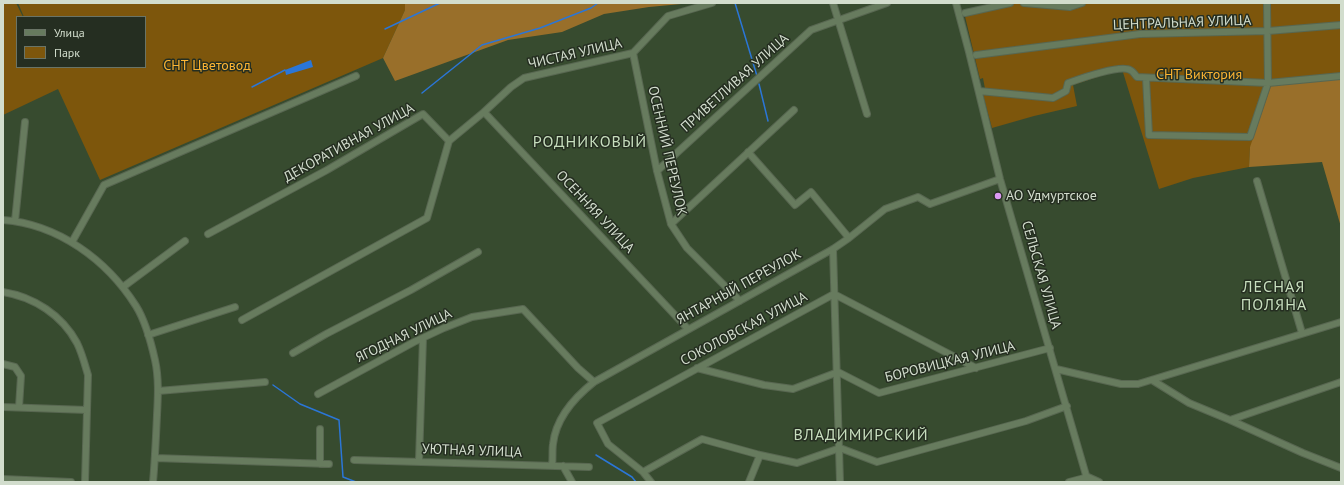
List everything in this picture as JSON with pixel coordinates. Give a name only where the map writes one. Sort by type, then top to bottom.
[{"type":"street","name":"ЧИСТАЯ УЛИЦА","points":[[449,141],[511,87],[524,78],[633,53],[668,16],[712,3]]},
{"type":"street","points":[[833,3],[867,114]]},
{"type":"street","points":[[838,20],[887,3]]},
{"type":"street","name":"СЕЛЬСКАЯ УЛИЦА","points":[[956,3],[1000,179],[1088,480]]},
{"type":"street","points":[[965,13],[1010,3]]},
{"type":"street","points":[[1024,3],[1070,6],[1082,3]]},
{"type":"street","points":[[1146,78],[1149,135],[1250,137],[1268,83],[1267,3]]},
{"type":"street","name":"ПРИВЕТЛИВАЯ УЛИЦА","points":[[657,171],[811,30],[838,20]]},
{"type":"street","name":"ЦЕНТРАЛЬНАЯ УЛИЦА","points":[[976,54],[1140,34],[1268,31],[1341,25]]},
{"type":"street","name":"ОСЕННИЙ ПЕРЕУЛОК","points":[[633,53],[657,171],[671,224],[687,248],[740,301]]},
{"type":"street","points":[[978,91],[1053,98],[1066,91],[1068,83],[1122,68],[1131,70],[1137,77],[1146,78],[1268,83],[1341,76]]},
{"type":"street","points":[[72,242],[104,185],[356,76]]},
{"type":"street","points":[[671,224],[794,110]]},
{"type":"street","name":"ОСЕННЯЯ УЛИЦА","points":[[484,112],[688,329]]},
{"type":"street","name":"ДЕКОРАТИВНАЯ УЛИЦА","points":[[208,234],[326,170],[423,114],[449,141]]},
{"type":"street","points":[[16,221],[25,122]]},
{"type":"street","points":[[242,320],[427,218],[449,141]]},
{"type":"street","points":[[748,152],[795,205],[810,192],[849,238]]},
{"type":"street","name":"ЯНТАРНЫЙ ПЕРЕУЛОК","points":[[552,466],[553,442],[559,423],[568,408],[586,388],[594,382],[833,249],[885,209],[918,197],[930,204],[1000,179]]},
{"type":"street","points":[[1257,181],[1302,333]]},
{"type":"street","points":[[3,220],[16,221],[45,229],[72,242],[99,261],[123,287],[137,308],[148,335],[155,362],[158,391],[153,482]]},
{"type":"street","points":[[123,287],[185,240]]},
{"type":"street","points":[[833,249],[838,372],[840,482]]},
{"type":"street","points":[[294,353],[326,334],[411,290],[478,252]]},
{"type":"street","points":[[3,292],[25,297],[48,310],[68,330],[77,343],[88,375],[85,482]]},
{"type":"street","points":[[834,294],[976,368]]},
{"type":"street","name":"СОКОЛОВСКАЯ УЛИЦА","points":[[651,482],[643,472],[608,444],[597,423],[834,294]]},
{"type":"street","points":[[148,335],[235,307]]},
{"type":"street","name":"ЯГОДНАЯ УЛИЦА","points":[[318,394],[444,328],[472,317],[523,309],[578,368],[594,382]]},
{"type":"street","points":[[1056,369],[1121,384],[1138,384],[1341,322]]},
{"type":"street","points":[[419,461],[423,338]]},
{"type":"street","name":"БОРОВИЦКАЯ УЛИЦА","points":[[838,372],[879,392],[1050,348]]},
{"type":"street","points":[[3,364],[15,367],[21,376],[20,407]]},
{"type":"street","points":[[697,368],[764,385],[793,389],[838,372]]},
{"type":"street","points":[[1152,380],[1189,403],[1341,468]]},
{"type":"street","points":[[158,391],[265,382]]},
{"type":"street","points":[[1230,420],[1341,382]]},
{"type":"street","points":[[3,406],[88,410]]},
{"type":"street","points":[[643,472],[702,439],[760,455],[797,463],[840,448],[877,462],[1026,421],[1067,406]]},
{"type":"street","points":[[320,429],[320,464]]},
{"type":"street","points":[[749,482],[760,455]]},
{"type":"street","points":[[155,458],[329,464]]},
{"type":"street","name":"УЮТНАЯ УЛИЦА","points":[[354,460],[589,467]]},
{"type":"street","points":[[563,466],[572,482]]},
{"type":"street","points":[[3,479],[71,482]]},
{"type":"street","points":[[1069,482],[1088,480],[1099,482]]},
{"type":"green space","name":"СНТ Цветовод","points":[[3,3],[16,3],[22,16],[16,16],[16,68],[146,68],[146,16],[24,16],[18,3],[405,3],[405,10],[383,58],[100,180],[58,89],[3,115]]},
{"type":"green space","name":"СНТ Виктория","points":[[999,3],[1341,3],[1341,79],[1250,147],[1249,167],[1193,178],[1159,189],[1122,69],[1073,85],[1077,106],[992,128],[983,95],[986,94],[983,78],[980,79],[964,12]]},
{"type":"shaded area","points":[[405,3],[692,3],[649,7],[604,14],[562,32],[508,40],[395,81],[383,58],[405,10]]},
{"type":"shaded area","points":[[1341,79],[1341,227],[1322,162],[1249,167],[1250,147],[1271,86]]},
{"type":"water","points":[[311,60],[313,67],[286,75],[285,70]]},
{"type":"waterway","points":[[385,29],[440,3]]},
{"type":"waterway","points":[[422,93],[482,45],[540,28],[591,8],[598,3]]},
{"type":"waterway","points":[[735,3],[757,76]]},
{"type":"waterway","points":[[252,87],[285,70]]},
{"type":"waterway","points":[[759,84],[768,121]]},
{"type":"waterway","points":[[273,385],[300,404],[339,420],[343,477],[356,482]]},
{"type":"waterway","points":[[596,455],[632,477],[636,482]]},
{"type":"place","name":"АО Удмуртское","points":[[998,196]]},
{"type":"district","name":"РОДНИКОВЫЙ","points":[[590,142]]},
{"type":"district","name":"ЛЕСНАЯ ПОЛЯНА","points":[[1274,296]]},
{"type":"district","name":"ВЛАДИМИРСКИЙ","points":[[861,435]]}]
